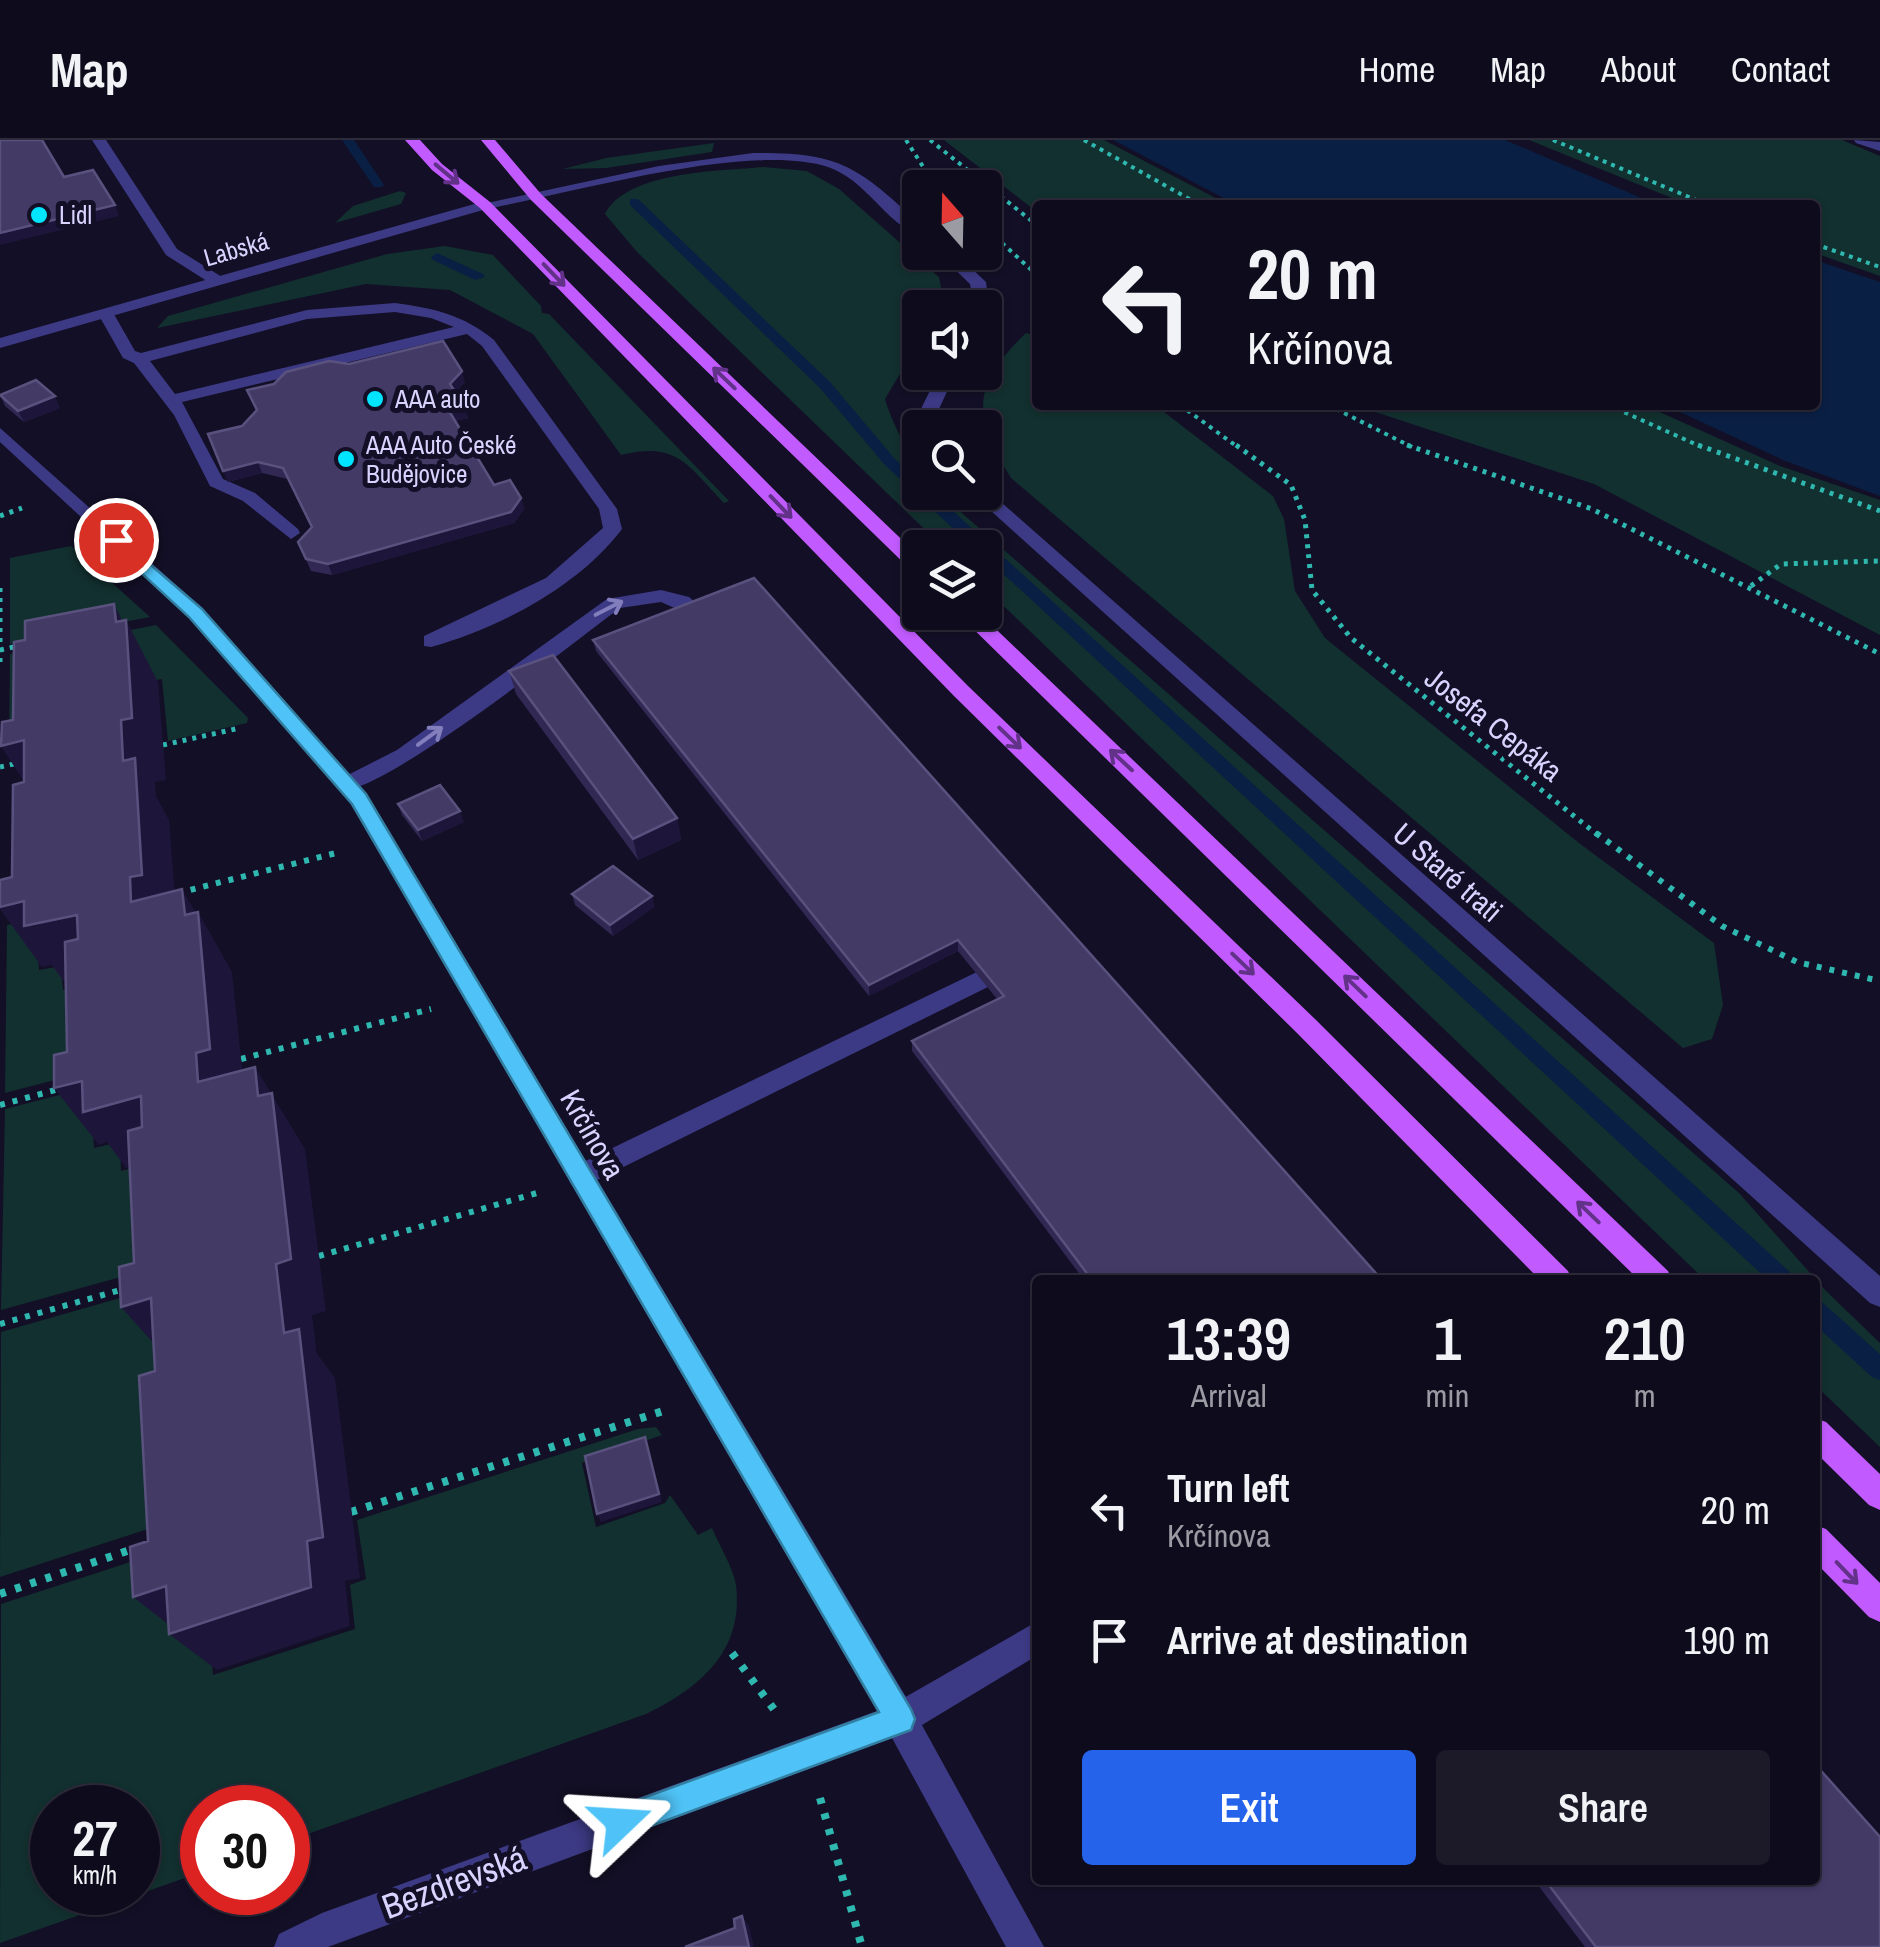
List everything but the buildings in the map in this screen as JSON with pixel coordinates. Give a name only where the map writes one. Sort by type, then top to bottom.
[{"type":"main road","points":[[412,140],[437,167],[485,205],[961,690],[1306,1026],[1553,1275]]},
{"type":"main road","points":[[488,140],[536,197],[902,551]]},
{"type":"main road","points":[[985,630],[1653,1275]]},
{"type":"main road","points":[[1820,1437],[1880,1495]]},
{"type":"main road","points":[[1820,1545],[1880,1606]]},
{"type":"street","points":[[99,140],[170,252],[216,280]]},
{"type":"street","points":[[740,140],[745,157]]},
{"type":"street","points":[[1861,140],[1880,147]]},
{"type":"street","points":[[536,197],[656,170],[745,157],[798,155],[832,162],[858,178],[902,216]]},
{"type":"street","name":"Labská","points":[[0,342],[485,205],[536,197]]},
{"type":"street","points":[[964,270],[978,282],[980,290]]},
{"type":"street","points":[[140,359],[229,334],[371,308],[410,308],[450,316],[488,343],[608,508],[612,530],[591,557],[546,587],[431,641]]},
{"type":"street","points":[[105,312],[129,354],[140,359],[172,400],[216,482],[249,497],[292,533]]},
{"type":"street","points":[[172,400],[470,328]]},
{"type":"street","name":"Krčínova","points":[[0,433],[196,613],[359,799],[900,1719],[1026,1947]]},
{"type":"street","name":"U Staré trati","points":[[999,510],[1880,1294]]},
{"type":"street","points":[[346,785],[404,755],[614,603],[662,596],[682,601],[697,612]]},
{"type":"street","points":[[580,1176],[981,979]]},
{"type":"street","name":"Bezdrevská","points":[[292,1947],[340,1924],[900,1719],[1032,1642]]},
{"type":"path","points":[[906,140],[925,170]]},
{"type":"path","points":[[930,140],[1032,221]]},
{"type":"path","points":[[1084,140],[1191,200]]},
{"type":"path","points":[[1553,140],[1696,200]]},
{"type":"path","points":[[1002,244],[1032,271]]},
{"type":"path","points":[[1820,246],[1880,267]]},
{"type":"path","name":"Josefa Cepáka","points":[[1187,410],[1291,485],[1305,520],[1312,590],[1351,638],[1666,889],[1722,926],[1797,962],[1880,981]]},
{"type":"path","points":[[1337,410],[1391,440],[1592,509],[1880,654]]},
{"type":"path","points":[[1619,410],[1738,463],[1880,511]]},
{"type":"path","points":[[1750,586],[1782,564],[1880,561]]},
{"type":"path","points":[[0,588],[0,666]]},
{"type":"path","points":[[0,650],[36,643]]},
{"type":"path","points":[[163,746],[245,727]]},
{"type":"path","points":[[0,767],[34,760]]},
{"type":"path","points":[[174,894],[356,848]]},
{"type":"path","points":[[241,1060],[442,1006]]},
{"type":"path","points":[[0,1105],[72,1085]]},
{"type":"path","points":[[318,1256],[543,1192],[580,1176]]},
{"type":"path","points":[[0,1324],[140,1285]]},
{"type":"path","points":[[352,1512],[663,1412]]},
{"type":"path","points":[[0,1594],[139,1547]]},
{"type":"green space","points":[[944,140],[1104,140],[1219,200],[1032,200],[1032,208],[1002,185],[1002,170],[983,170]]},
{"type":"green space","points":[[1529,140],[1842,140],[1880,156],[1880,276],[1820,255],[1820,200],[1677,200]]},
{"type":"green space","points":[[714,143],[712,152],[606,168],[563,169],[606,158]]},
{"type":"green space","points":[[764,167],[807,171],[839,189],[902,244],[902,270],[931,270],[939,277],[942,290],[902,290],[902,371],[885,399],[902,440],[902,507],[637,252],[605,214],[616,200],[633,189],[676,176]]},
{"type":"green space","points":[[400,191],[406,193],[401,204],[335,223],[353,206]]},
{"type":"green space","points":[[445,246],[493,255],[541,306],[542,313],[549,314],[729,501],[724,503],[691,468],[669,454],[656,451],[621,455],[533,334],[450,290],[366,284],[157,328],[168,316],[387,254]]},
{"type":"green space","points":[[1026,333],[1032,334],[1032,410],[1161,410],[1273,496],[1284,519],[1295,591],[1325,638],[1579,843],[1714,943],[1723,1005],[1712,1039],[1683,1048],[1011,478],[1002,463],[1002,410],[983,410],[986,390],[1002,390],[1002,360]]},
{"type":"green space","points":[[1369,410],[1655,410],[1780,466],[1880,500],[1880,635],[1594,484]]},
{"type":"green space","points":[[905,510],[958,510],[981,530],[925,530]]},
{"type":"green space","points":[[71,546],[150,617],[10,644],[10,558]]},
{"type":"green space","points":[[1002,548],[1739,1193],[1812,1275],[1700,1275],[1002,604]]},
{"type":"green space","points":[[156,625],[248,718],[247,723],[168,741],[162,679],[152,681],[149,664],[57,684],[49,750],[9,758],[10,654]]},
{"type":"green space","points":[[48,915],[37,939],[39,970],[61,966],[63,990],[113,978],[104,1067],[5,1093],[7,925]]},
{"type":"green space","points":[[106,1083],[92,1112],[94,1148],[120,1142],[121,1171],[176,1157],[168,1264],[1,1310],[5,1109]]},
{"type":"green space","points":[[169,1284],[185,1517],[0,1577],[1,1332]]},
{"type":"green space","points":[[1820,1284],[1880,1343],[1880,1447],[1820,1390]]},
{"type":"green space","points":[[656,1427],[662,1435],[582,1463],[596,1527],[665,1503],[670,1495],[698,1535],[712,1528],[729,1564],[736,1585],[733,1630],[714,1665],[700,1679],[646,1714],[310,1833],[310,1785],[180,1785],[180,1880],[160,1887],[160,1785],[30,1785],[30,1915],[80,1915],[0,1943],[1,1604],[189,1543],[209,1633],[213,1675],[355,1629],[350,1585],[366,1579],[357,1520],[638,1429]]},
{"type":"water","points":[[1113,140],[1505,140],[1646,200],[1227,200]]},
{"type":"water","points":[[1820,262],[1880,282],[1880,496],[1783,460],[1676,410],[1820,410]]},
{"type":"waterway","points":[[348,140],[378,185]]},
{"type":"waterway","points":[[634,202],[825,385],[902,473]]},
{"type":"waterway","points":[[437,257],[479,277]]},
{"type":"waterway","points":[[942,510],[964,530]]},
{"type":"waterway","points":[[1002,565],[1778,1275]]},
{"type":"waterway","points":[[1820,1315],[1880,1369]]},
{"type":"place","name":"Lidl","points":[[39,215]]},
{"type":"place","name":"AAA auto","points":[[375,399]]},
{"type":"place","name":"AAA Auto České Budějovice","points":[[346,459]]},
{"type":"route","points":[[116,540],[196,613],[359,799],[900,1719],[621,1822]]}]
